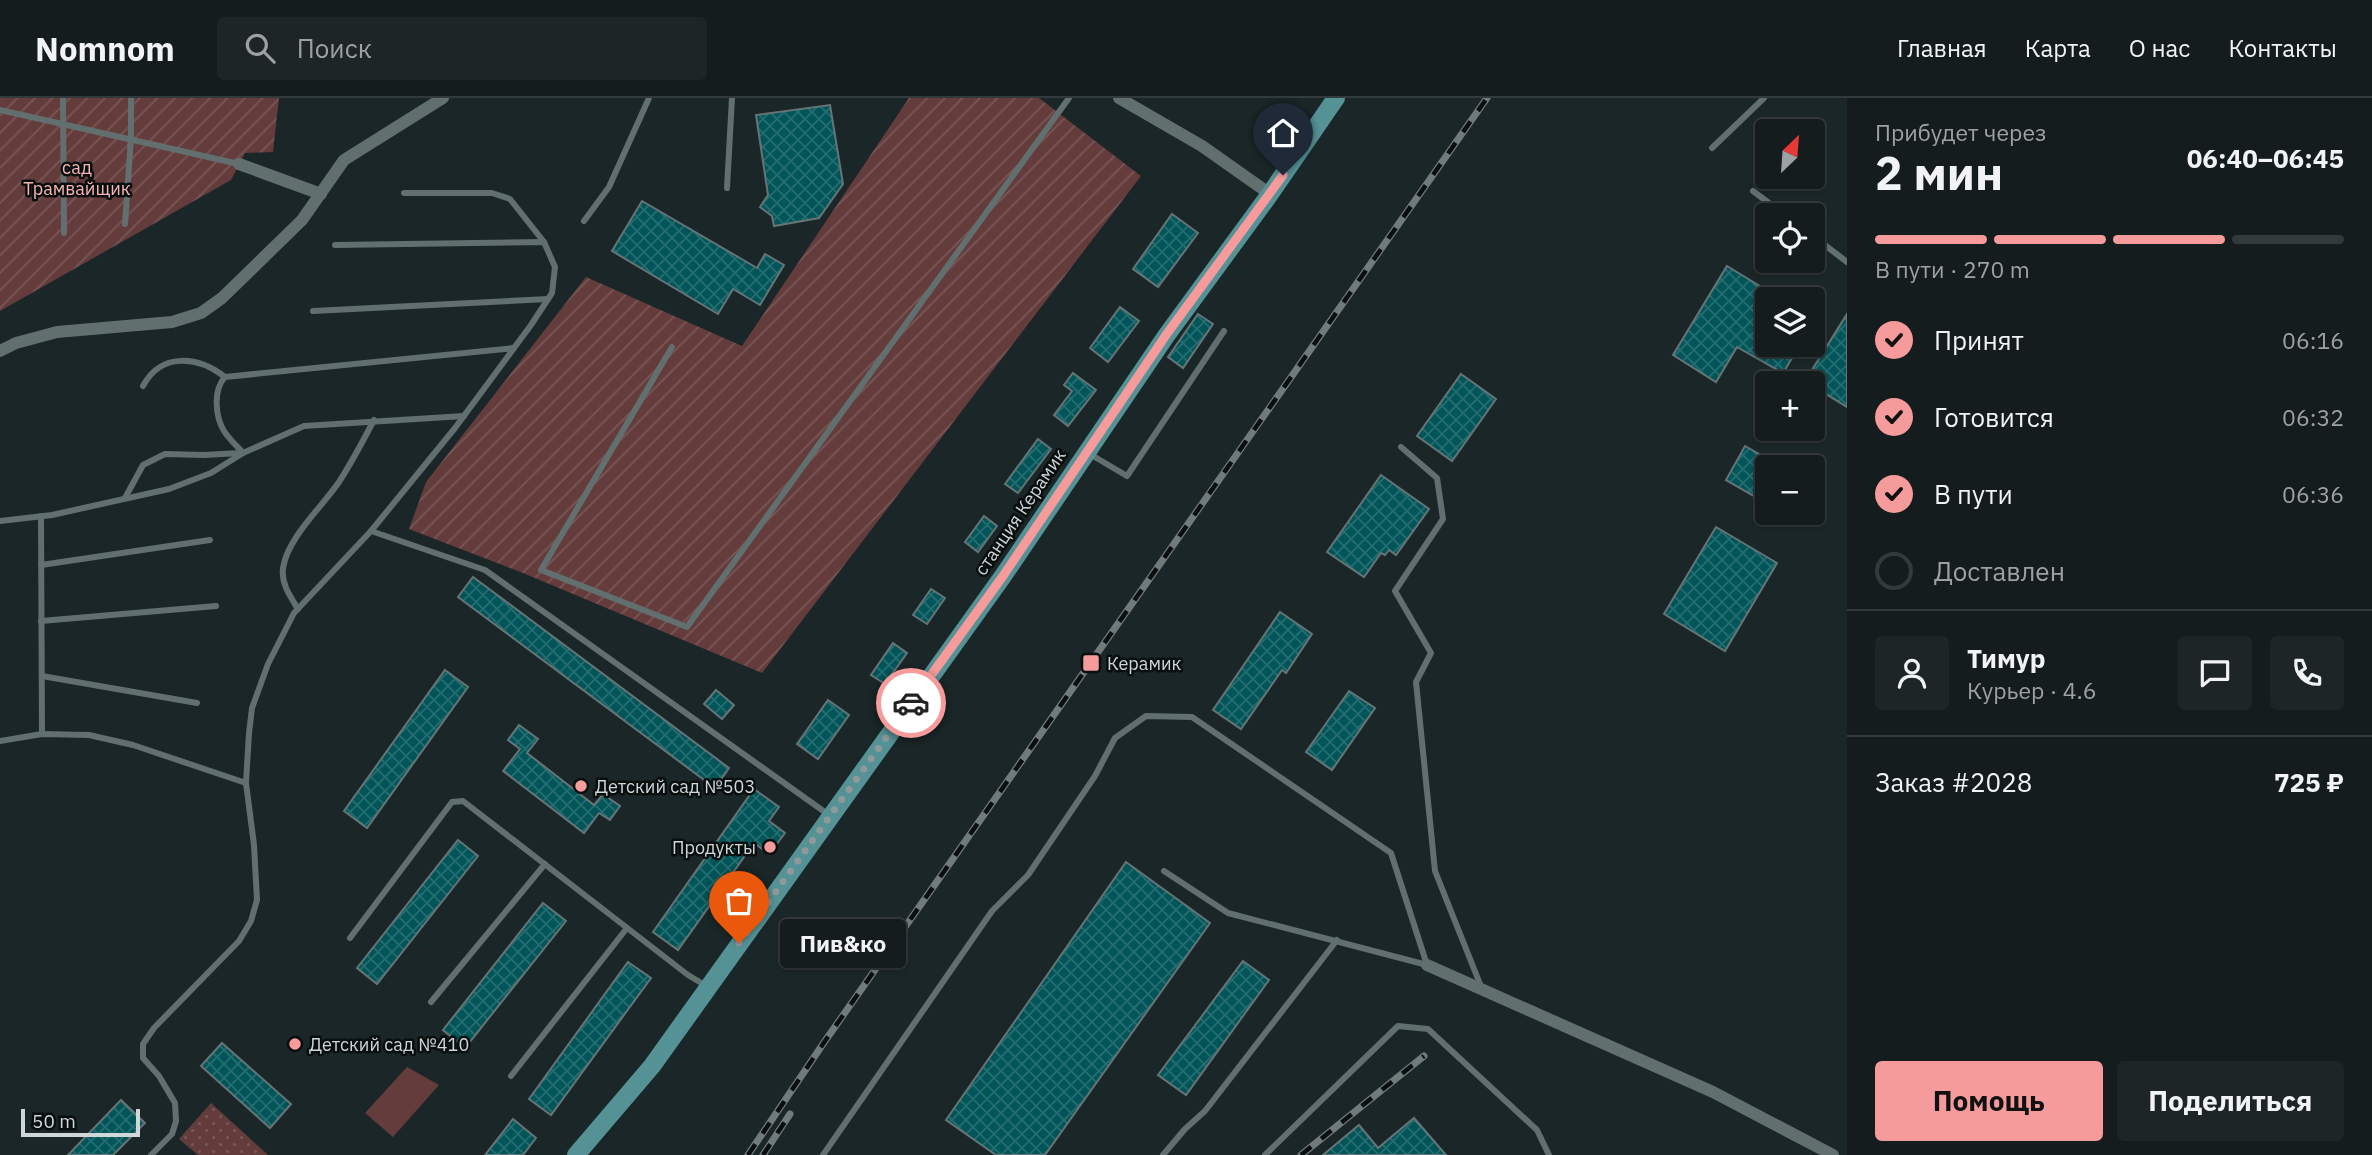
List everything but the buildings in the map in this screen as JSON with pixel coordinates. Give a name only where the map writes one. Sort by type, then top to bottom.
[{"type":"main road","name":"станция Керамик","points":[[576,1155],[652,1066],[1003,576],[1166,335],[1270,194],[1336,98]]},
{"type":"street","points":[[0,351],[16,343],[57,332],[172,322],[201,313],[222,298],[302,220],[344,160],[443,98]]},
{"type":"street","points":[[1125,99],[1202,146],[1270,194]]},
{"type":"street","points":[[239,164],[321,194]]},
{"type":"street","points":[[1427,965],[1713,1092],[1833,1155]]},
{"type":"lane","points":[[63,98],[64,233]]},
{"type":"lane","points":[[125,224],[131,98]]},
{"type":"lane","points":[[584,221],[609,187],[649,98]]},
{"type":"lane","points":[[727,188],[732,98]]},
{"type":"lane","points":[[672,347],[541,570],[687,627],[1069,98]]},
{"type":"lane","points":[[1712,148],[1764,98]]},
{"type":"lane","points":[[0,110],[239,164]]},
{"type":"lane","points":[[1753,191],[1769,203]]},
{"type":"lane","points":[[151,1155],[172,1134],[176,1121],[176,1103],[144,1058],[143,1044],[154,1028],[239,942],[251,921],[257,900],[254,845],[246,783],[252,708],[268,664],[298,608],[371,531],[464,416],[552,293],[555,267],[544,242],[510,199],[492,193],[404,193]]},
{"type":"lane","points":[[335,245],[544,242]]},
{"type":"lane","points":[[1825,245],[1847,262]]},
{"type":"lane","points":[[313,311],[548,299]]},
{"type":"lane","points":[[1086,452],[1127,476],[1224,331]]},
{"type":"lane","points":[[243,453],[224,430],[217,409],[218,384],[225,377],[514,348]]},
{"type":"lane","points":[[144,386],[150,373],[167,364],[191,360],[214,369],[225,377]]},
{"type":"lane","points":[[0,521],[41,516],[169,489],[211,473],[243,453],[304,426],[464,416]]},
{"type":"lane","points":[[298,608],[284,586],[283,569],[290,550],[338,483],[374,420]]},
{"type":"lane","points":[[1401,447],[1437,478],[1439,491],[1443,519],[1395,591],[1431,653],[1416,682],[1435,871],[1483,990]]},
{"type":"lane","points":[[125,498],[143,464],[165,454],[243,453]]},
{"type":"lane","points":[[41,516],[42,734]]},
{"type":"lane","points":[[371,531],[485,570],[829,816]]},
{"type":"lane","points":[[41,565],[210,540]]},
{"type":"lane","points":[[41,621],[216,606]]},
{"type":"lane","points":[[42,676],[197,703]]},
{"type":"lane","points":[[823,1155],[992,911],[1028,875],[1095,776],[1115,738],[1146,716],[1192,717],[1391,853],[1427,965]]},
{"type":"lane","points":[[0,741],[42,734],[89,734],[133,745],[246,783]]},
{"type":"lane","points":[[350,938],[453,802],[463,801],[688,975],[708,987]]},
{"type":"lane","points":[[431,1002],[545,864]]},
{"type":"lane","points":[[1164,871],[1228,913],[1427,965]]},
{"type":"lane","points":[[511,1076],[627,928]]},
{"type":"lane","points":[[1163,1155],[1205,1111],[1337,940]]},
{"type":"lane","points":[[1265,1155],[1398,1026],[1428,1029],[1536,1130],[1549,1155]]},
{"type":"green space","name":"сад Трамвайщик","points":[[0,98],[279,98],[273,152],[245,153],[231,180],[0,311]]},
{"type":"green space","points":[[909,98],[1039,98],[1141,176],[762,673],[518,571],[409,529],[426,482],[586,277],[742,346]]},
{"type":"green space","points":[[407,1067],[439,1085],[393,1137],[365,1113]]},
{"type":"green space","points":[[211,1103],[268,1155],[198,1155],[179,1139]]},
{"type":"railway","points":[[748,1155],[825,1041],[1487,98]]},
{"type":"railway","points":[[1301,1155],[1424,1056]]},
{"type":"railway","points":[[763,1155],[790,1114]]},
{"type":"way so far","points":[[739,943],[911,703]]},
{"type":"place","name":"Керамик","points":[[1091,663]]},
{"type":"place","name":"Детский сад №503","points":[[581,786]]},
{"type":"place","name":"Продукты","points":[[770,847]]},
{"type":"place","name":"Пив&ко","points":[[739,943]]},
{"type":"place","name":"Детский сад №410","points":[[295,1044]]},
{"type":"route","points":[[911,703],[1003,576],[1166,335],[1283,175]]}]
